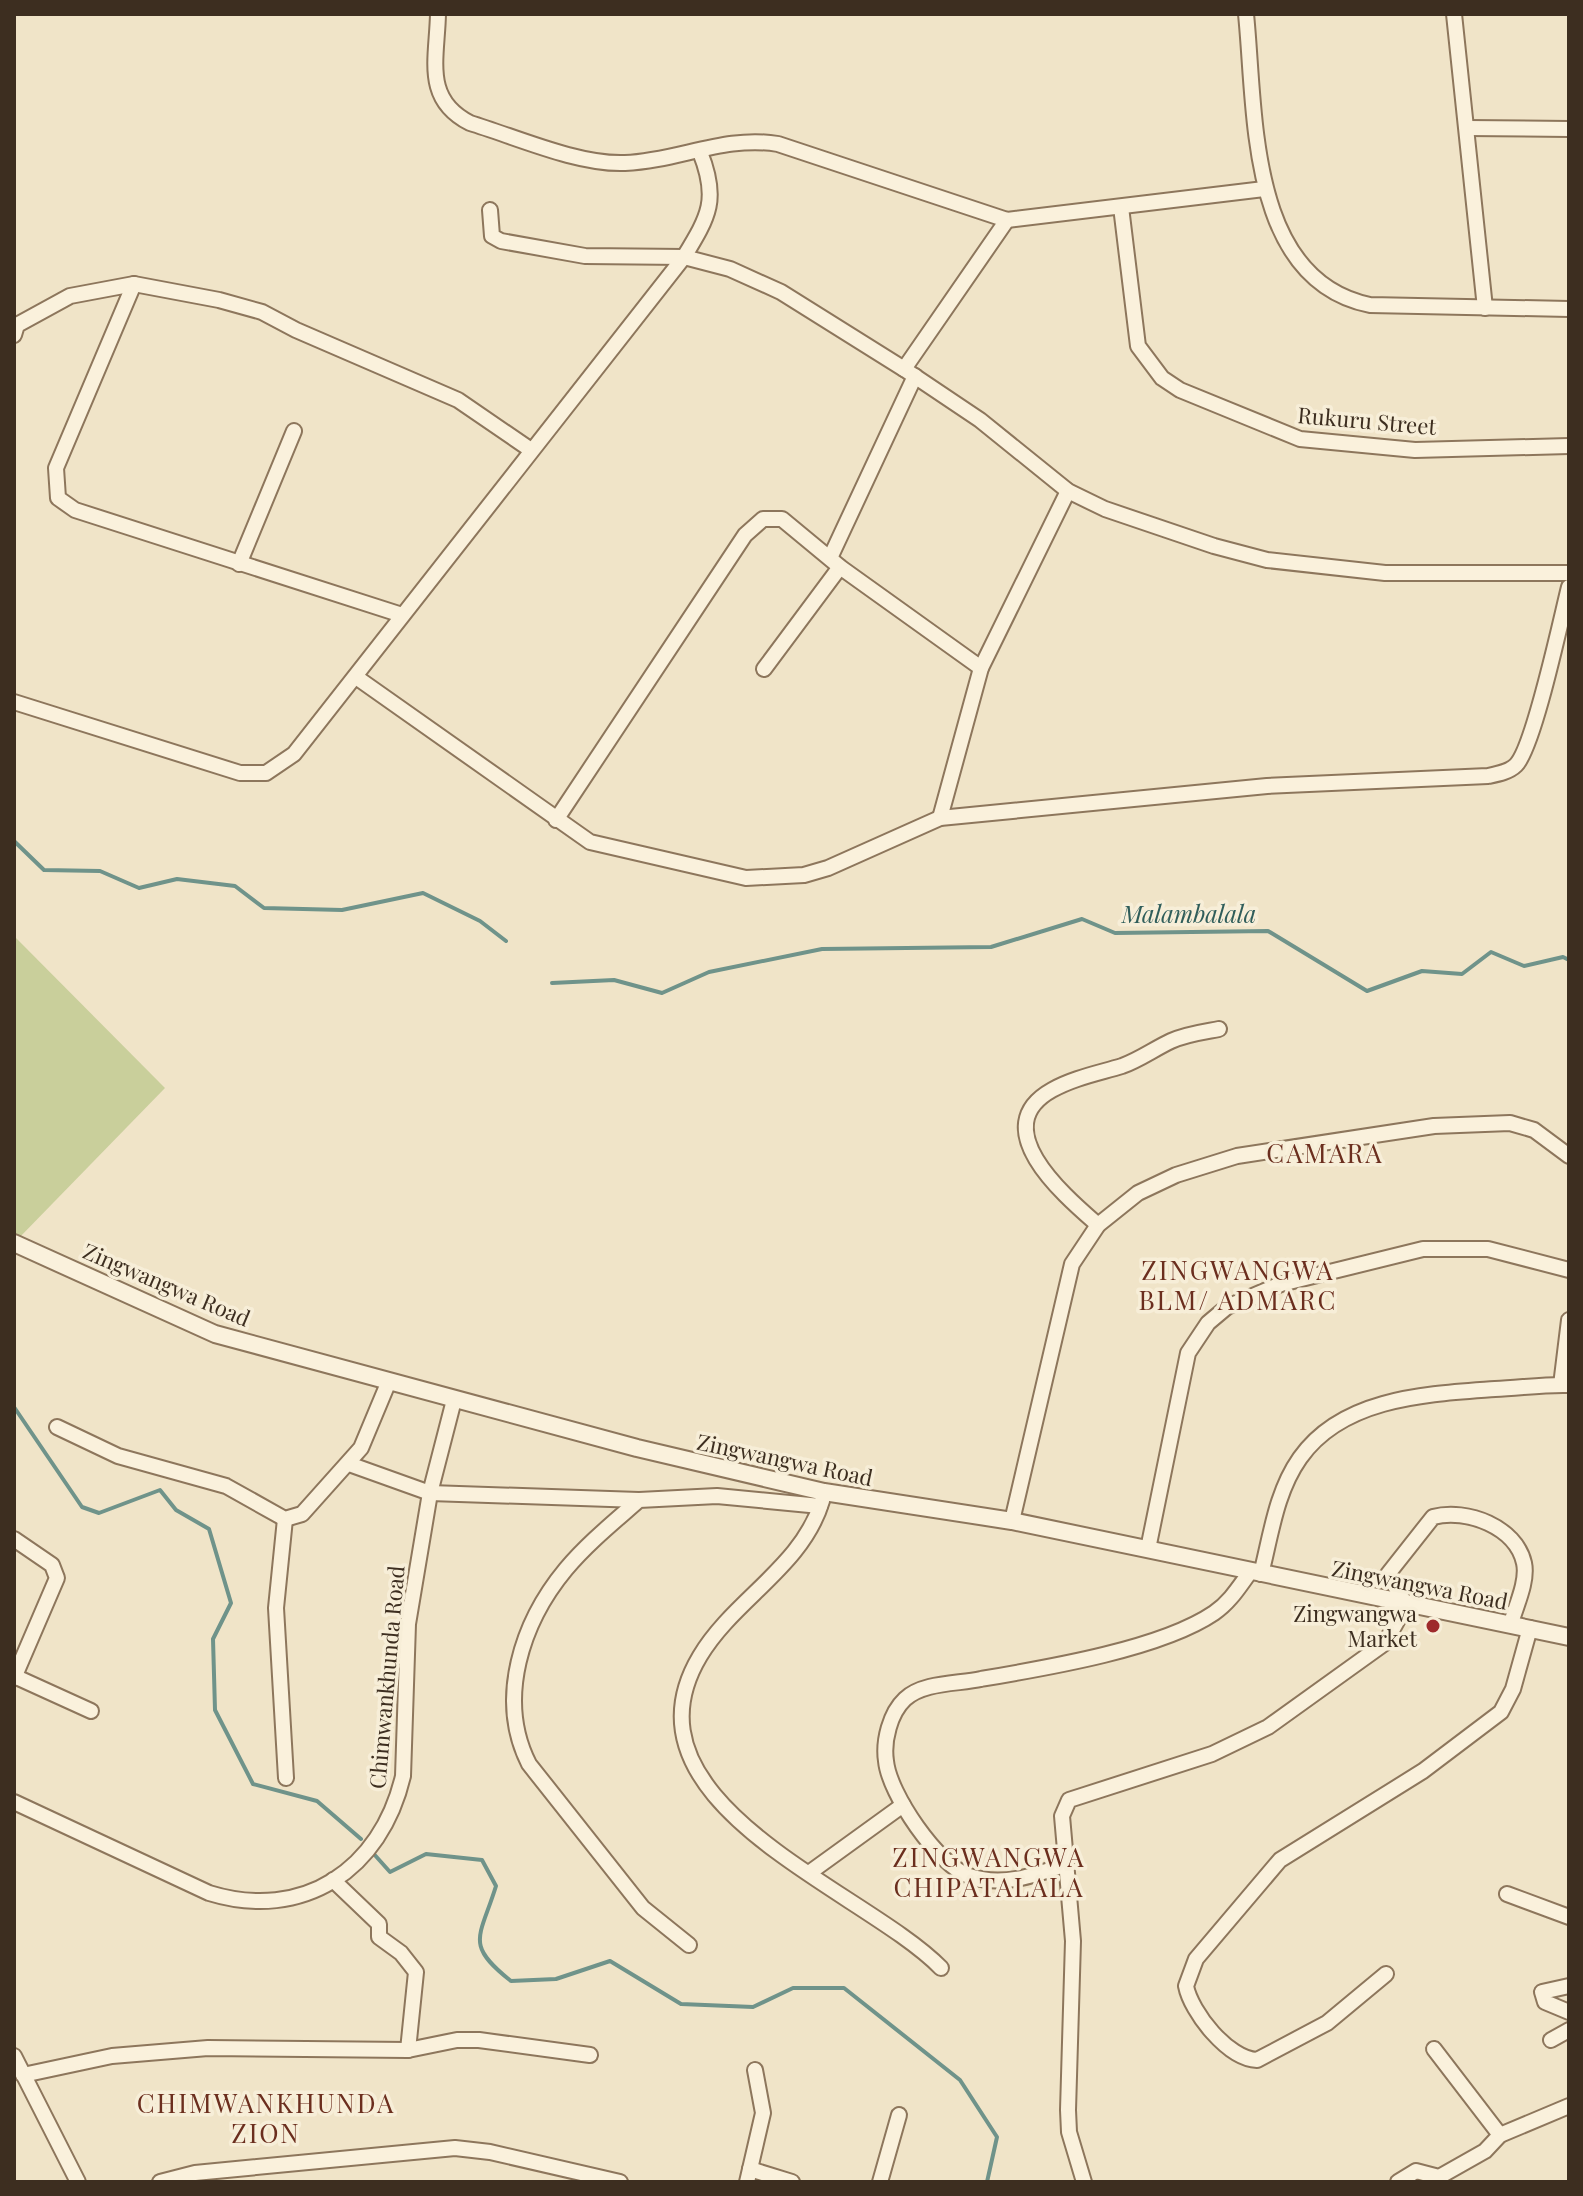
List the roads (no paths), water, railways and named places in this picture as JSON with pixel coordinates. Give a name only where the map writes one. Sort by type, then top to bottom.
[{"type":"street","points":[[438,14],[436,86],[442,101],[453,114],[470,123],[597,160],[648,161],[700,152],[730,142],[754,140],[778,144],[1007,220],[1264,189]]},
{"type":"street","points":[[1246,14],[1264,189],[1279,230],[1296,257],[1320,282],[1346,300],[1370,305],[1569,309]]},
{"type":"street","points":[[1454,14],[1485,308]]},
{"type":"street","points":[[1467,128],[1569,129]]},
{"type":"street","points":[[14,702],[240,773],[257,775],[280,767],[356,677],[684,257],[706,221],[712,203],[711,186],[700,152]]},
{"type":"street","name":"Rukuru Street","points":[[1121,207],[1138,346],[1155,371],[1180,390],[1300,439],[1415,450],[1569,446]]},
{"type":"street","points":[[490,210],[492,236],[501,241],[585,256],[684,257],[730,269],[781,292],[980,420],[1068,491],[1118,514],[1267,560],[1385,573],[1569,573]]},
{"type":"street","points":[[764,669],[835,562],[909,372],[1007,220]]},
{"type":"street","points":[[14,335],[17,325],[70,296],[134,284],[262,312],[296,330],[458,400],[531,450]]},
{"type":"street","points":[[134,284],[56,468],[58,498],[75,510],[402,615]]},
{"type":"street","points":[[239,564],[294,431]]},
{"type":"street","points":[[940,818],[981,668],[1068,491]]},
{"type":"street","points":[[556,820],[754,524],[773,517],[782,519],[835,562],[981,668]]},
{"type":"street","points":[[356,677],[590,842],[746,878],[773,878],[828,868],[940,818],[1267,786],[1488,776],[1504,772],[1515,766],[1528,742],[1569,587]]},
{"type":"street","points":[[1098,1225],[1058,1189],[1028,1146],[1025,1132],[1038,1101],[1067,1083],[1135,1061],[1172,1041],[1219,1029]]},
{"type":"street","points":[[1012,1521],[1066,1280],[1079,1250],[1098,1225],[1138,1193],[1176,1175],[1266,1150],[1400,1130],[1510,1123],[1534,1130],[1569,1156]]},
{"type":"street","name":"Zingwangwa Road","points":[[14,1243],[215,1334],[822,1499],[1012,1521],[1569,1637]]},
{"type":"street","points":[[1148,1549],[1188,1353],[1208,1323],[1227,1307],[1281,1284],[1423,1249],[1488,1249],[1569,1270]]},
{"type":"street","points":[[1064,1865],[1011,1881],[971,1876],[957,1870],[941,1855],[903,1805],[890,1778],[886,1751],[890,1724],[899,1706],[910,1695],[926,1689],[1141,1644],[1213,1614],[1256,1573],[1287,1481],[1300,1459],[1328,1430],[1353,1414],[1403,1399],[1565,1385],[1569,1320]]},
{"type":"street","points":[[57,1427],[118,1456],[226,1486],[285,1519],[302,1514],[349,1464],[369,1435],[389,1381]]},
{"type":"street","name":"Chimwankhunda Road","points":[[14,1802],[209,1893],[239,1902],[285,1902],[333,1880],[371,1846],[397,1800],[403,1776],[408,1624],[430,1493],[454,1400]]},
{"type":"street","points":[[349,1464],[430,1493],[639,1500],[717,1496],[822,1499],[803,1542],[701,1655],[689,1678],[683,1706],[688,1747],[703,1783],[752,1831],[809,1873],[920,1946],[941,1968]]},
{"type":"street","points":[[639,1500],[565,1570],[544,1600],[527,1635],[515,1675],[512,1706],[516,1740],[529,1764],[565,1813],[643,1908],[689,1945]]},
{"type":"street","points":[[1084,2182],[1068,2121],[1073,1941],[1062,1816],[1069,1800],[1212,1754],[1268,1727],[1385,1643],[1406,1605],[1388,1574],[1433,1517],[1462,1516],[1505,1533],[1514,1541],[1524,1562],[1525,1574],[1511,1623]]},
{"type":"street","points":[[285,1519],[276,1623],[286,1778]]},
{"type":"street","points":[[14,1539],[57,1571],[14,1677],[91,1711]]},
{"type":"street","points":[[1386,1974],[1327,2023],[1257,2060],[1238,2052],[1205,2025],[1195,2012],[1186,1986],[1196,1959],[1280,1860],[1445,1756],[1501,1712],[1513,1689],[1530,1628]]},
{"type":"street","points":[[809,1873],[903,1805]]},
{"type":"street","points":[[333,1880],[379,1924],[379,1937],[401,1953],[416,1972],[408,2050]]},
{"type":"street","points":[[1507,1894],[1569,1917]]},
{"type":"street","points":[[1569,1986],[1542,1992],[1545,2002],[1569,2012]]},
{"type":"street","points":[[1551,2040],[1569,2030]]},
{"type":"street","points":[[23,2075],[112,2056],[161,2051],[408,2050],[457,2040],[479,2040],[590,2055]]},
{"type":"street","points":[[1434,2049],[1500,2135]]},
{"type":"street","points":[[14,2056],[78,2182]]},
{"type":"street","points":[[755,2070],[763,2113],[749,2176],[792,2182]]},
{"type":"street","points":[[1398,2182],[1416,2171],[1439,2177],[1485,2151],[1500,2135],[1569,2106]]},
{"type":"street","points":[[880,2182],[899,2115]]},
{"type":"street","points":[[160,2182],[195,2173],[455,2148],[505,2155],[620,2182]]},
{"type":"waterway","name":"Malambalala","points":[[14,841],[44,870],[100,871],[139,888],[177,879],[235,886],[264,908],[342,910],[423,893],[480,921],[506,941]]},
{"type":"waterway","name":"Malambalala","points":[[552,983],[614,980],[662,993],[709,972],[822,949],[991,947],[1082,919],[1115,933],[1268,931],[1367,991],[1422,971],[1462,974],[1491,952],[1524,966],[1563,957],[1569,960]]},
{"type":"waterway","points":[[14,1407],[82,1507],[99,1513],[160,1490],[176,1510],[209,1529],[231,1603],[213,1639],[215,1710],[253,1784],[317,1801],[361,1839]]},
{"type":"waterway","points":[[373,1853],[390,1872],[426,1854],[482,1860],[496,1886],[481,1929],[481,1948],[511,1981],[556,1979],[610,1961],[681,2004],[753,2007],[793,1988],[844,1988],[960,2080],[997,2137],[987,2182]]},
{"type":"place","name":"Zingwangwa Market","points":[[1433,1626]]},
{"type":"district","name":"CAMARA","points":[[1325,1152]]},
{"type":"district","name":"ZINGWANGWA BLM/ ADMARC","points":[[1238,1284]]},
{"type":"district","name":"ZINGWANGWA CHIPATALALA","points":[[989,1871]]},
{"type":"district","name":"CHIMWANKHUNDA ZION","points":[[266,2117]]}]
